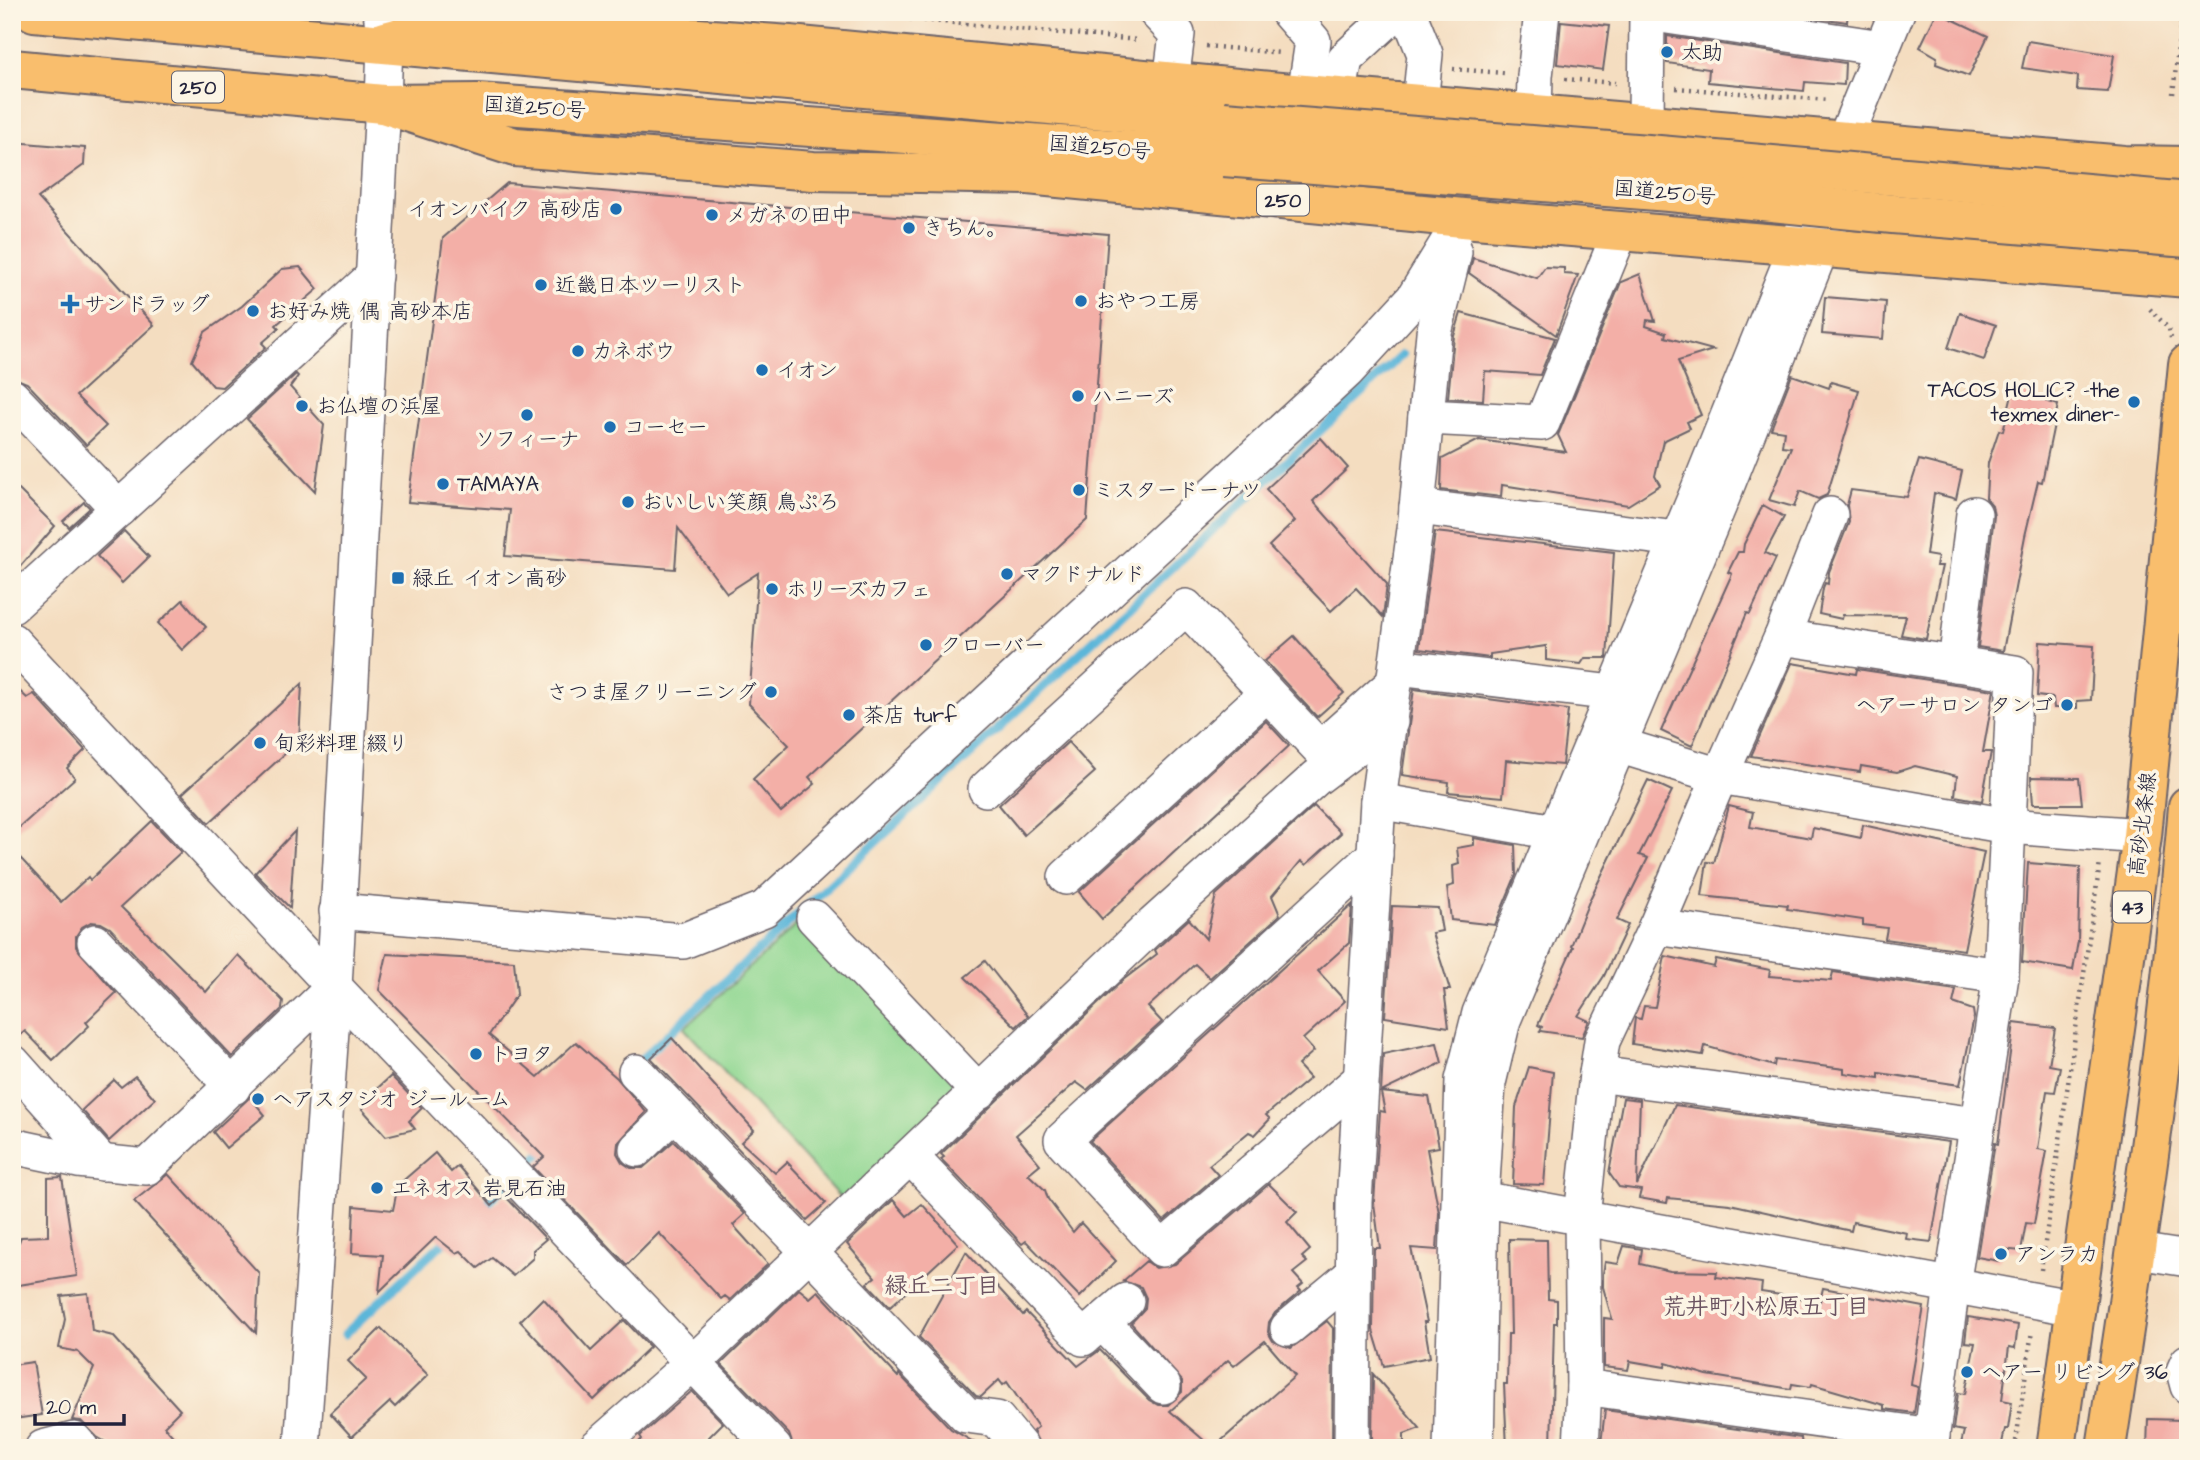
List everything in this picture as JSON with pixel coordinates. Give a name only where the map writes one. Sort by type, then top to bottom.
[{"type":"main road","name":"国道250号","points":[[34,12],[383,27],[1223,139],[1669,192],[1893,214],[2188,238]]},
{"type":"main road","name":"250","points":[[383,27],[464,20],[676,24],[1171,82],[2124,165],[2188,166]]},
{"type":"main road","name":"国道250号","points":[[12,69],[383,104],[478,103],[1223,139],[1648,154],[2188,202]]},
{"type":"main road","name":"250","points":[[383,104],[515,147],[800,170],[1028,175],[1620,232],[2188,278]]},
{"type":"main road","name":"高砂北条線","points":[[2056,1448],[2142,836],[2188,364]]},
{"type":"main road","name":"高砂北条線","points":[[2106,1448],[2137,1251],[2180,901],[2188,806]]},
{"type":"street","points":[[302,1448],[334,987],[383,104],[383,27],[433,12]]},
{"type":"street","points":[[1156,12],[1177,34],[1171,82]]},
{"type":"street","points":[[1288,12],[1313,41],[1311,56],[1322,96]]},
{"type":"street","points":[[1322,96],[1345,59],[1396,12]]},
{"type":"street","points":[[1408,12],[1425,54],[1420,104]]},
{"type":"street","points":[[1534,114],[1542,12]]},
{"type":"street","points":[[1855,142],[1860,103],[1897,12]]},
{"type":"street","points":[[1476,1448],[1482,1199],[1488,1083],[1503,1020],[1569,833],[1613,692],[1677,539],[1855,142],[1922,12]]},
{"type":"street","points":[[1646,125],[1647,13],[1882,48]]},
{"type":"street","points":[[1352,1448],[1352,1275],[1378,801],[1417,507],[1434,333],[1463,218]]},
{"type":"street","points":[[337,911],[683,941],[764,909],[1347,371],[1414,298],[1463,218]]},
{"type":"street","points":[[1426,418],[1542,424],[1620,232]]},
{"type":"street","points":[[1451,1448],[1463,1080],[1479,1013],[1569,833],[1618,745],[1724,493],[1807,248]]},
{"type":"street","points":[[12,606],[374,276]]},
{"type":"street","points":[[12,397],[119,509]]},
{"type":"street","points":[[1417,507],[1677,539]]},
{"type":"street","points":[[1956,664],[1974,514]]},
{"type":"street","points":[[1581,1448],[1584,1387],[1582,1217],[1602,1041],[1656,927],[1782,637],[1830,515]]},
{"type":"street","points":[[986,789],[1186,607],[1320,749],[1396,674],[1613,692]]},
{"type":"street","points":[[1584,1387],[1931,1442],[1952,1286],[2001,976],[2015,673],[1782,637]]},
{"type":"street","points":[[16,653],[695,1361],[774,1448]]},
{"type":"street","points":[[1066,877],[1267,693]]},
{"type":"street","points":[[596,1448],[695,1361],[1147,930],[1316,778],[1390,722]]},
{"type":"street","points":[[1618,745],[1720,776],[2008,825],[2142,836]]},
{"type":"street","points":[[1378,801],[1569,833]]},
{"type":"street","points":[[1361,1079],[1162,1249],[1062,1140],[1375,855]]},
{"type":"street","points":[[814,918],[979,1092]]},
{"type":"street","points":[[1656,927],[2001,976]]},
{"type":"street","points":[[95,942],[233,1087]]},
{"type":"street","points":[[12,1146],[102,1163],[147,1167],[334,987]]},
{"type":"street","points":[[12,1062],[102,1163]]},
{"type":"street","points":[[636,1072],[808,1254],[966,1415],[997,1419],[1021,1448]]},
{"type":"street","points":[[1597,1074],[1977,1125]]},
{"type":"street","points":[[637,1149],[674,1113]]},
{"type":"street","points":[[911,1157],[1083,1338],[1114,1311],[1163,1386]]},
{"type":"street","points":[[1482,1199],[2076,1307]]},
{"type":"street","points":[[2137,1251],[2188,1259]]},
{"type":"street","points":[[1288,1328],[1352,1275]]},
{"type":"street","points":[[2188,1362],[2184,1371],[2188,1387]]},
{"type":"street","points":[[43,1448],[74,1440],[81,1448]]},
{"type":"path","points":[[2173,94],[2182,12]]},
{"type":"path","points":[[876,16],[1311,56]]},
{"type":"path","points":[[1424,66],[1860,103]]},
{"type":"green space","points":[[806,916],[968,1093],[846,1204],[684,1028]]},
{"type":"building","points":[[1779,12],[1848,12],[1847,22]]},
{"type":"building","points":[[1937,12],[1988,36],[1969,76],[1936,64],[1937,57],[1920,47]]},
{"type":"building","points":[[1561,21],[1609,26],[1603,70],[1557,64]]},
{"type":"building","points":[[1667,36],[1845,63],[1844,85],[1805,82],[1804,91],[1708,82],[1709,69],[1667,63]]},
{"type":"building","points":[[2028,41],[2114,55],[2108,92],[2077,90],[2078,76],[2022,68]]},
{"type":"building","points":[[12,142],[85,148],[84,165],[38,198],[154,325],[76,396],[106,426],[86,445],[27,383],[12,377]]},
{"type":"building","name":"イオン","points":[[507,183],[1108,234],[1087,520],[809,777],[815,784],[781,812],[753,779],[789,745],[749,704],[758,573],[727,593],[678,528],[675,569],[505,556],[510,510],[408,502],[443,238]]},
{"type":"building","points":[[1473,258],[1537,278],[1545,267],[1564,268],[1564,274],[1578,275],[1556,335],[1469,273]]},
{"type":"building","points":[[300,267],[318,289],[276,325],[279,328],[262,343],[266,347],[222,387],[213,386],[192,361],[205,332],[242,306],[282,269]]},
{"type":"building","points":[[1640,274],[1655,321],[1647,320],[1646,326],[1666,333],[1665,337],[1713,350],[1678,361],[1701,415],[1687,422],[1690,428],[1663,441],[1655,476],[1660,485],[1628,505],[1502,485],[1501,497],[1441,490],[1442,459],[1479,440],[1566,452],[1558,435],[1621,282]]},
{"type":"building","points":[[1825,297],[1886,302],[1883,339],[1822,334]]},
{"type":"building","points":[[1461,313],[1555,338],[1540,375],[1485,371],[1483,400],[1448,398],[1454,336]]},
{"type":"building","points":[[1960,313],[1996,325],[1984,360],[1948,348]]},
{"type":"building","points":[[296,374],[298,376],[290,387],[324,425],[315,491],[247,419]]},
{"type":"building","points":[[1792,375],[1829,388],[1831,382],[1859,390],[1827,495],[1818,499],[1800,491],[1794,507],[1769,500],[1791,447],[1782,446],[1784,431],[1771,429]]},
{"type":"building","points":[[2013,390],[2058,405],[2042,482],[2038,481],[2025,536],[2003,651],[1978,647],[1994,516],[1992,505],[1986,498],[1988,463],[1999,430],[2003,431]]},
{"type":"building","points":[[1321,438],[1348,468],[1313,501],[1387,584],[1383,617],[1356,588],[1331,611],[1269,546],[1295,521],[1266,489]]},
{"type":"building","points":[[1919,460],[1962,471],[1956,499],[1934,493],[1926,555],[1938,557],[1936,566],[1942,566],[1926,639],[1901,635],[1906,616],[1843,615],[1842,619],[1819,614],[1823,588],[1825,583],[1828,584],[1829,572],[1849,522],[1847,505],[1851,490],[1907,497]]},
{"type":"building","points":[[12,483],[55,526],[12,576]]},
{"type":"building","points":[[84,502],[90,508],[69,527],[63,521]]},
{"type":"building","points":[[1763,505],[1784,517],[1765,553],[1776,558],[1750,614],[1747,613],[1692,746],[1661,731],[1732,574],[1728,572],[1738,552],[1743,552],[1744,544]]},
{"type":"building","points":[[124,531],[149,557],[122,583],[97,556]]},
{"type":"building","points":[[1435,532],[1614,552],[1607,658],[1585,658],[1581,664],[1546,660],[1546,646],[1490,654],[1490,658],[1419,649]]},
{"type":"building","points":[[183,600],[206,627],[182,650],[158,623]]},
{"type":"building","points":[[1294,636],[1344,693],[1317,717],[1265,661]]},
{"type":"building","points":[[2040,642],[2094,646],[2091,700],[2077,701],[2077,708],[2054,708],[2053,698],[2037,696]]},
{"type":"building","points":[[1792,663],[1856,674],[1857,669],[1994,690],[1983,752],[1991,752],[1982,801],[1955,796],[1957,776],[1915,766],[1897,772],[1861,766],[1860,772],[1751,756]]},
{"type":"building","points":[[12,684],[27,698],[34,694],[85,750],[67,768],[75,778],[12,834]]},
{"type":"building","points":[[302,684],[299,741],[209,823],[182,794]]},
{"type":"building","points":[[1414,689],[1568,710],[1562,765],[1506,760],[1503,797],[1448,792],[1449,782],[1402,775]]},
{"type":"building","points":[[1266,721],[1289,746],[1102,919],[1079,892]]},
{"type":"building","points":[[1068,742],[1095,772],[1024,835],[999,805]]},
{"type":"building","points":[[2031,777],[2079,778],[2082,804],[2033,804]]},
{"type":"building","points":[[1648,780],[1672,791],[1639,855],[1648,858],[1617,920],[1628,925],[1604,976],[1578,1016],[1589,1021],[1582,1037],[1540,1031],[1542,1027],[1538,1025],[1573,947],[1571,946],[1590,899]]},
{"type":"building","points":[[1314,806],[1341,833],[1306,865],[1301,861],[1272,896],[1280,915],[1210,978],[1195,964],[1148,1007],[1162,1022],[1087,1090],[1076,1082],[1016,1135],[1040,1164],[1028,1174],[1045,1190],[1048,1199],[1073,1232],[1081,1223],[1116,1261],[1080,1297],[1026,1241],[1022,1244],[941,1159],[944,1157],[941,1154],[1123,980],[1157,954],[1155,950],[1189,919],[1206,939],[1216,895]]},
{"type":"building","points":[[1729,806],[1753,812],[1750,827],[1811,838],[1813,828],[1861,838],[1863,825],[1984,852],[1964,950],[1885,939],[1887,928],[1863,925],[1863,920],[1787,909],[1788,905],[1702,896],[1707,862],[1714,863]]},
{"type":"building","points":[[152,821],[181,852],[121,907],[206,992],[238,955],[283,1001],[282,1009],[232,1057],[110,928],[91,922],[82,927],[76,936],[76,947],[116,993],[86,1022],[89,1026],[53,1060],[25,1031],[12,1042],[12,849],[61,902],[88,877],[90,880]]},
{"type":"building","points":[[295,831],[290,908],[255,873]]},
{"type":"building","points":[[1474,838],[1515,845],[1516,875],[1495,925],[1451,920],[1447,887],[1454,885],[1453,866],[1459,864],[1457,848],[1474,845]]},
{"type":"building","points":[[2028,863],[2080,867],[2078,941],[2073,970],[2022,962]]},
{"type":"building","points":[[1352,905],[1349,943],[1318,971],[1345,1001],[1303,1039],[1314,1051],[1298,1065],[1310,1078],[1266,1115],[1270,1119],[1255,1135],[1249,1132],[1209,1165],[1218,1175],[1164,1221],[1090,1141]]},
{"type":"building","points":[[1392,906],[1438,908],[1442,931],[1432,933],[1450,990],[1444,990],[1449,1027],[1385,1017]]},
{"type":"building","points":[[387,954],[514,961],[517,994],[489,1035],[538,1077],[576,1042],[617,1078],[646,1112],[618,1143],[617,1153],[622,1162],[631,1168],[643,1168],[674,1141],[745,1214],[733,1225],[768,1264],[730,1300],[725,1296],[721,1299],[659,1233],[627,1265],[533,1167],[544,1157],[379,990]]},
{"type":"building","points":[[1665,956],[1714,967],[1716,959],[1770,970],[1769,976],[1831,981],[1833,972],[1956,990],[1953,1003],[1973,1010],[1974,1017],[1960,1085],[1879,1073],[1879,1078],[1844,1073],[1844,1069],[1775,1060],[1774,1066],[1705,1046],[1703,1055],[1632,1044],[1635,1018],[1641,1019],[1644,1006],[1655,1007]]},
{"type":"building","points":[[985,961],[1028,1016],[1016,1027],[965,977]]},
{"type":"building","points":[[2014,1023],[2055,1028],[2049,1065],[2060,1067],[2055,1092],[2047,1091],[2038,1149],[2047,1151],[2034,1224],[2026,1223],[2021,1251],[2002,1249],[1999,1261],[1977,1257],[1995,1143],[1998,1144]]},
{"type":"building","points":[[672,1038],[754,1130],[741,1142],[775,1173],[787,1162],[826,1203],[807,1220],[651,1058]]},
{"type":"building","points":[[1437,1043],[1442,1063],[1381,1092],[1383,1054]]},
{"type":"building","points":[[1529,1067],[1553,1072],[1544,1185],[1513,1184],[1516,1107]]},
{"type":"building","points":[[135,1076],[155,1099],[109,1141],[82,1110],[114,1080],[121,1087]]},
{"type":"building","points":[[391,1076],[422,1108],[409,1121],[415,1129],[386,1136],[362,1109],[369,1102],[369,1096]]},
{"type":"building","points":[[1381,1092],[1429,1097],[1439,1147],[1427,1149],[1439,1213],[1437,1250],[1411,1248],[1427,1322],[1424,1322],[1430,1357],[1384,1366],[1373,1330],[1374,1248],[1380,1248],[1374,1203],[1380,1111],[1385,1112]]},
{"type":"building","points":[[250,1097],[265,1115],[226,1148],[213,1132]]},
{"type":"building","points":[[1623,1098],[1640,1100],[1637,1185],[1675,1105],[1949,1142],[1931,1242],[1906,1239],[1907,1233],[1853,1222],[1851,1231],[1730,1204],[1668,1198],[1667,1203],[1639,1198],[1641,1190],[1619,1187],[1609,1173]]},
{"type":"building","points":[[435,1153],[451,1172],[458,1166],[492,1206],[504,1195],[546,1239],[533,1250],[533,1258],[513,1276],[492,1258],[478,1268],[461,1251],[456,1253],[436,1237],[379,1292],[383,1255],[352,1253],[354,1206],[393,1210],[398,1185]]},
{"type":"building","points":[[168,1174],[259,1273],[256,1333],[134,1201]]},
{"type":"building","points":[[62,1177],[77,1276],[12,1286],[12,1243],[19,1242],[21,1237],[48,1236],[48,1178]]},
{"type":"building","points":[[1269,1184],[1297,1212],[1287,1222],[1310,1250],[1302,1257],[1307,1262],[1293,1273],[1303,1284],[1298,1288],[1301,1291],[1275,1313],[1269,1322],[1268,1332],[1273,1341],[1291,1348],[1327,1321],[1333,1328],[1332,1448],[1041,1448],[1033,1431],[1038,1427],[1007,1382],[1003,1385],[999,1380],[981,1397],[976,1396],[919,1337],[966,1252],[1023,1315],[1026,1312],[1078,1366],[1100,1350],[1149,1400],[1158,1405],[1168,1405],[1182,1392],[1182,1381],[1131,1323],[1145,1308],[1146,1298],[1141,1287],[1123,1281],[1146,1261],[1156,1268],[1175,1264]],"holes":[[[1265,1341],[1295,1376],[1213,1448],[1170,1411],[1228,1360],[1234,1366]]]},
{"type":"building","points":[[893,1200],[907,1216],[922,1204],[958,1244],[890,1307],[867,1283],[875,1277],[847,1244]]},
{"type":"building","points":[[1509,1239],[1547,1240],[1548,1299],[1557,1300],[1551,1448],[1507,1448],[1504,1384],[1507,1384],[1508,1334],[1511,1334]]},
{"type":"building","points":[[1624,1246],[1642,1249],[1640,1264],[1670,1271],[1717,1272],[1716,1277],[1762,1283],[1761,1292],[1820,1301],[1823,1288],[1924,1307],[1911,1385],[1918,1387],[1914,1413],[1884,1409],[1884,1405],[1812,1384],[1811,1387],[1792,1384],[1791,1389],[1707,1375],[1666,1363],[1665,1367],[1630,1361],[1628,1370],[1604,1367],[1604,1318],[1612,1319],[1603,1287],[1603,1274],[1605,1262],[1618,1264]]},
{"type":"building","points":[[799,1289],[810,1298],[818,1291],[951,1429],[984,1448],[794,1448],[789,1434],[721,1364]]},
{"type":"building","points":[[88,1293],[92,1331],[113,1336],[180,1410],[164,1426],[183,1448],[116,1448],[97,1437],[81,1421],[72,1420],[94,1368],[78,1352],[59,1348],[65,1319],[61,1296]]},
{"type":"building","points":[[543,1298],[591,1351],[624,1320],[650,1347],[594,1400],[520,1321]]},
{"type":"building","points":[[1968,1317],[2018,1325],[2015,1348],[2009,1347],[2002,1400],[2012,1402],[2008,1429],[2005,1429],[2001,1448],[1960,1448],[1964,1431],[1953,1429],[1958,1393],[1965,1394],[1975,1343],[1965,1342]]},
{"type":"building","points":[[381,1328],[428,1375],[395,1407],[390,1402],[352,1437],[330,1413],[366,1379],[348,1361]]},
{"type":"building","points":[[33,1362],[42,1415],[14,1419],[12,1365]]},
{"type":"building","points":[[1373,1374],[1420,1428],[1404,1434],[1404,1442],[1379,1446],[1372,1439]]},
{"type":"building","points":[[692,1391],[723,1423],[698,1448],[633,1448],[642,1439],[640,1436]]},
{"type":"building","points":[[1605,1410],[1801,1438],[1802,1448],[1619,1448],[1601,1444]]},
{"type":"building","points":[[2148,1419],[2183,1420],[2181,1448],[2147,1448]]},
{"type":"waterway","points":[[635,1065],[1402,355]]},
{"type":"waterway","points":[[520,1172],[548,1146]]},
{"type":"waterway","points":[[481,1208],[509,1181]]},
{"type":"waterway","points":[[345,1334],[450,1236]]},
{"type":"place","name":"太助","points":[[1667,52]]},
{"type":"place","name":"イオンバイク 高砂店","points":[[616,209]]},
{"type":"place","name":"メガネの田中","points":[[712,215]]},
{"type":"place","name":"きちん。","points":[[909,228]]},
{"type":"place","name":"近畿日本ツーリスト","points":[[541,285]]},
{"type":"place","name":"おやつ工房","points":[[1081,301]]},
{"type":"place","name":"サンドラッグ","points":[[70,304]]},
{"type":"place","name":"お好み焼 偶 高砂本店","points":[[253,311]]},
{"type":"place","name":"カネボウ","points":[[578,351]]},
{"type":"place","name":"イオン","points":[[762,370]]},
{"type":"place","name":"ハニーズ","points":[[1078,396]]},
{"type":"place","name":"TACOS HOLIC? -the texmex diner-","points":[[2134,402]]},
{"type":"place","name":"お仏壇の浜屋","points":[[302,406]]},
{"type":"place","name":"ソフィーナ","points":[[527,415]]},
{"type":"place","name":"コーセー","points":[[610,427]]},
{"type":"place","name":"TAMAYA","points":[[443,484]]},
{"type":"place","name":"ミスタードーナツ","points":[[1079,490]]},
{"type":"place","name":"おいしい笑顔 鳥ぷろ","points":[[628,502]]},
{"type":"place","name":"マクドナルド","points":[[1007,574]]},
{"type":"place","name":"緑丘 イオン高砂","points":[[398,578]]},
{"type":"place","name":"ホリーズカフェ","points":[[772,589]]},
{"type":"place","name":"クローバー","points":[[926,645]]},
{"type":"place","name":"さつま屋クリーニング","points":[[771,692]]},
{"type":"place","name":"ヘアーサロン タンゴ","points":[[2067,705]]},
{"type":"place","name":"茶店 turf","points":[[849,715]]},
{"type":"place","name":"旬彩料理 綴り","points":[[260,743]]},
{"type":"place","name":"トヨタ","points":[[476,1054]]},
{"type":"place","name":"ヘアスタジオ ジールーム","points":[[258,1099]]},
{"type":"place","name":"エネオス 岩見石油","points":[[377,1188]]},
{"type":"place","name":"アンラカ","points":[[2001,1254]]},
{"type":"place","name":"ヘアー リビング 36","points":[[1967,1372]]},
{"type":"district","name":"緑丘二丁目","points":[[942,1285]]},
{"type":"district","name":"荒井町小松原五丁目","points":[[1766,1306]]}]
